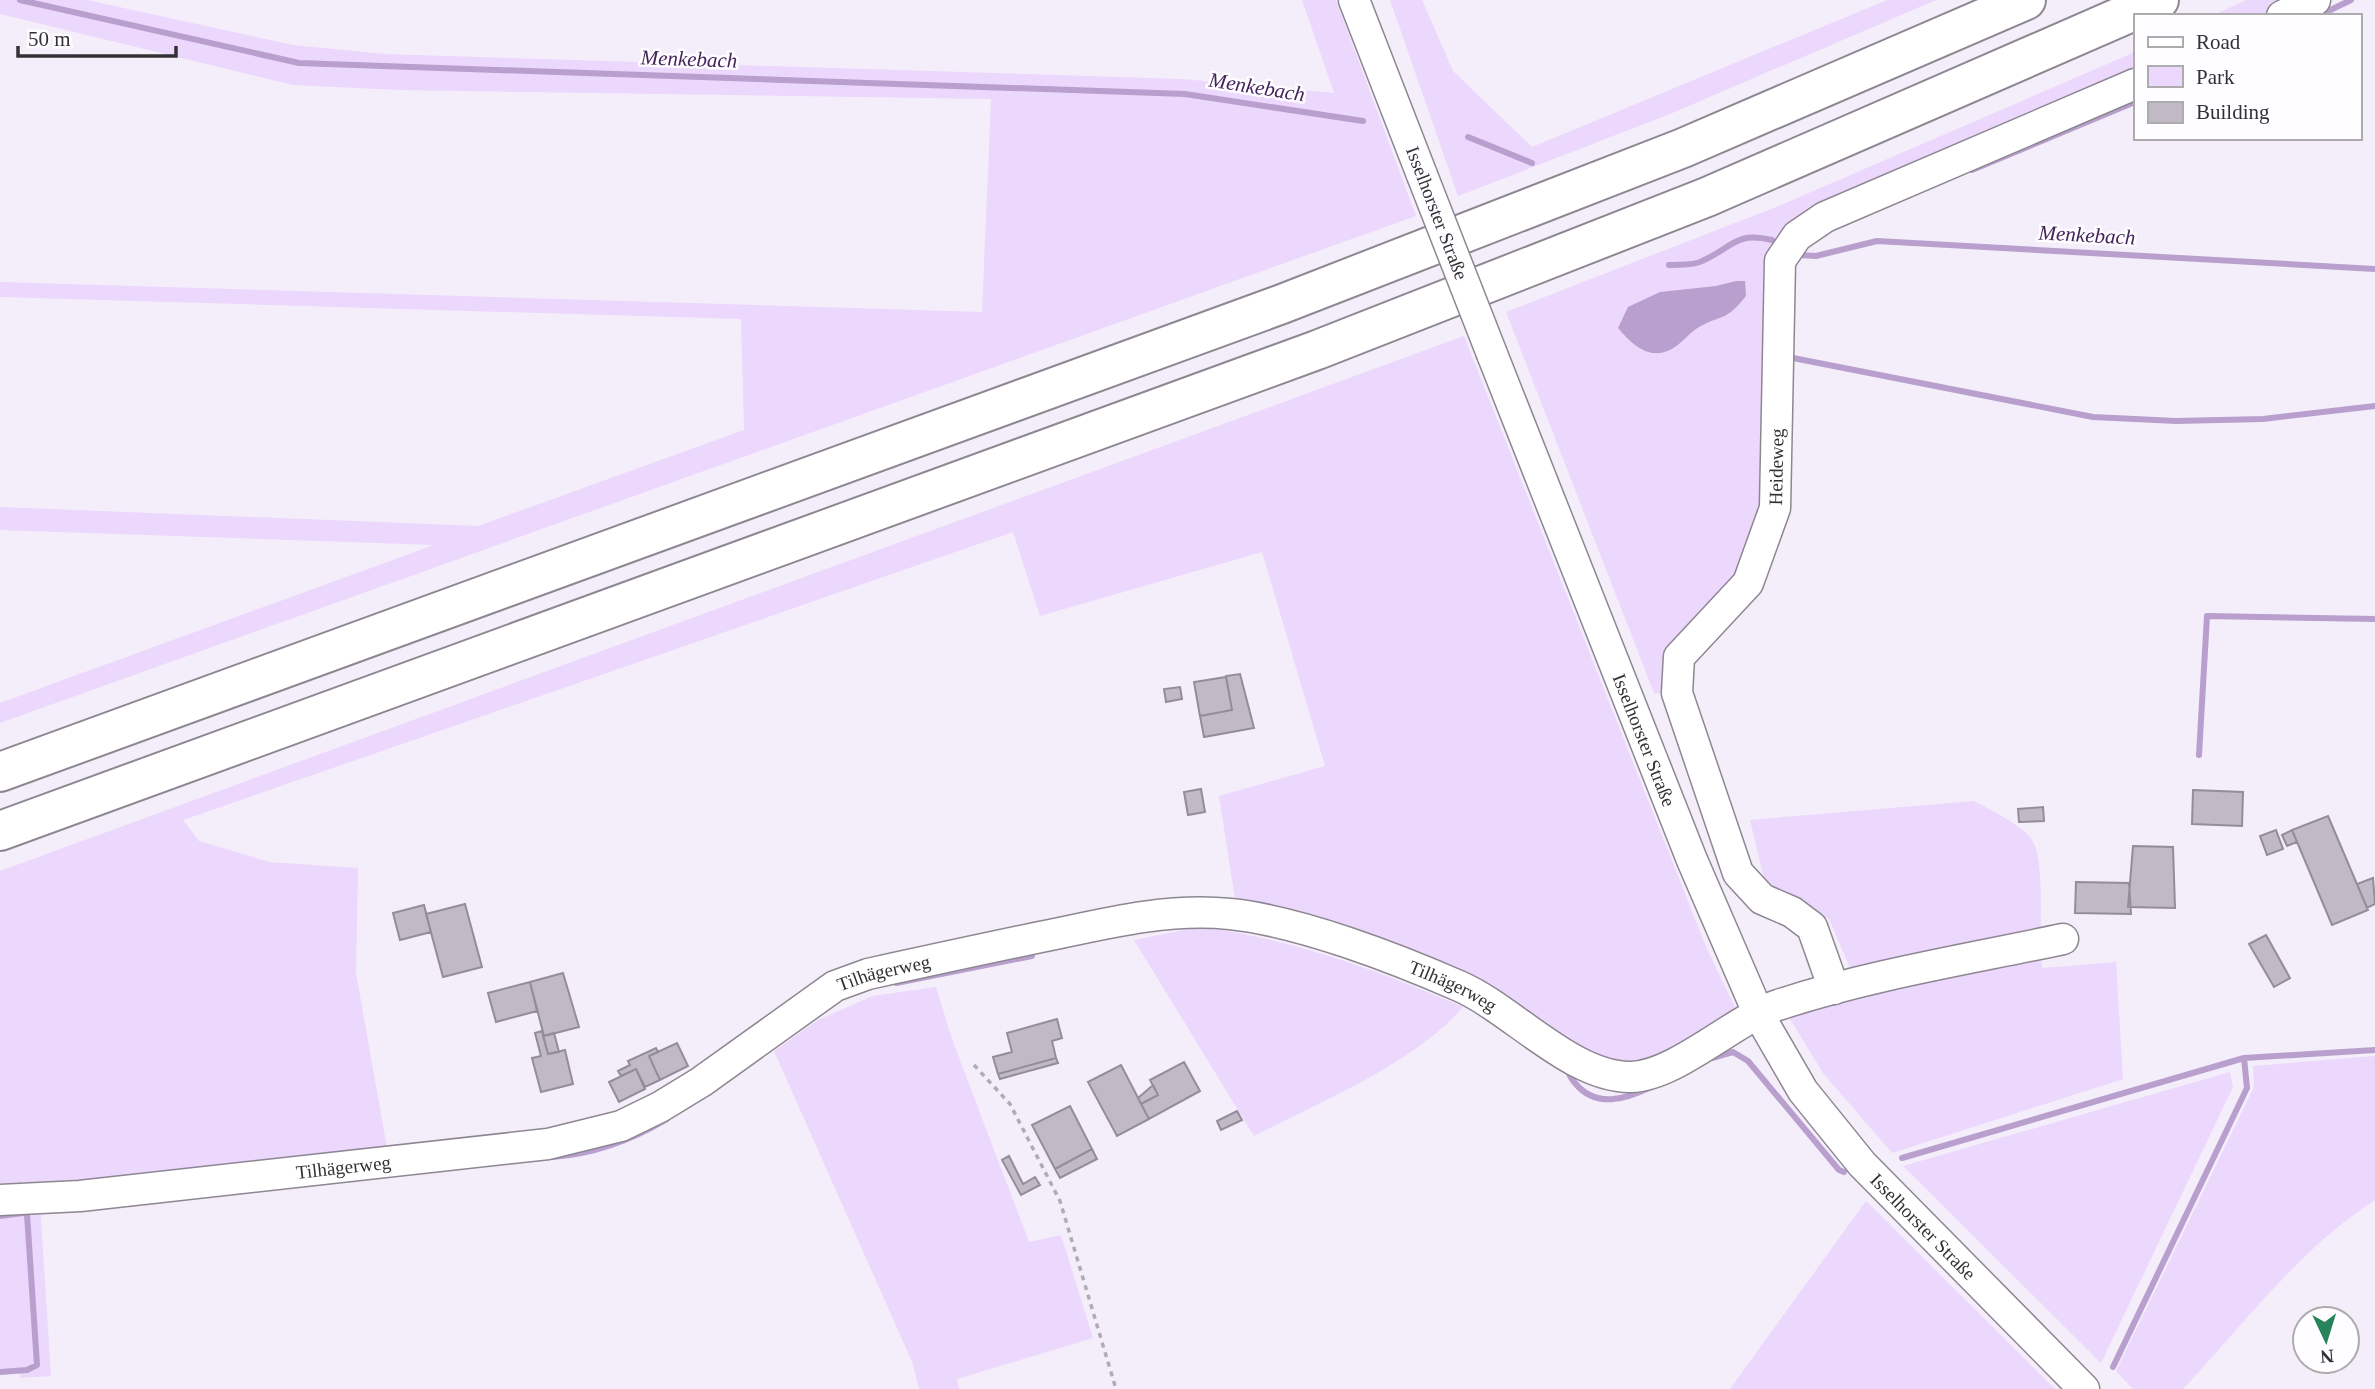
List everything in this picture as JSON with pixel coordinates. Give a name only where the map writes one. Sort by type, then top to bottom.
[{"type":"highway","points":[[0,772],[1282,304],[1683,148],[2026,0]]},
{"type":"highway","points":[[0,831],[1330,345],[1707,197],[2159,0]]},
{"type":"street","name":"Isselhorster Straße","points":[[1354,0],[1712,908],[1759,1015],[1803,1091],[1862,1164],[2084,1389]]},
{"type":"street","points":[[2285,14],[2315,0]]},
{"type":"street","name":"Heideweg","points":[[1834,989],[1812,928],[1792,912],[1762,899],[1738,873],[1677,693],[1679,657],[1748,583],[1775,508],[1780,261],[1797,236],[1825,217],[2134,84]]},
{"type":"street","name":"Tilhägerweg","points":[[0,1200],[80,1196],[548,1144],[609,1129],[660,1107],[701,1082],[835,986],[868,974],[1128,919],[1198,912],[1227,913],[1253,917],[1318,935],[1406,964],[1480,995],[1573,1059],[1604,1073],[1632,1077],[1657,1071],[1759,1015]]},
{"type":"street","points":[[1759,1015],[1775,1006],[1834,989],[2063,939]]},
{"type":"path","points":[[974,1065],[1010,1104],[1060,1201],[1116,1389]]},
{"type":"green space","points":[[0,0],[87,0],[293,45],[384,54],[1182,79],[1334,93],[1302,0],[1336,0],[1416,216],[0,723],[0,703],[434,545],[0,530],[0,507],[478,526],[744,430],[741,319],[0,297],[0,282],[982,312],[991,99],[399,90],[293,85],[0,14]]},
{"type":"green space","points":[[1390,0],[1422,0],[1453,71],[1532,147],[1887,0],[1936,0],[1670,114],[1458,196]]},
{"type":"green space","points":[[2246,0],[2295,0],[2266,14],[2216,14]]},
{"type":"green space","points":[[2134,52],[2134,76],[1824,206],[1777,235],[1773,262],[1765,507],[1738,572],[1694,618],[1669,650],[1667,694],[1654,693],[1506,312],[1781,205]]},
{"type":"green space","points":[[1464,336],[1707,949],[1735,1007],[1655,1059],[1605,1065],[1322,926],[1235,899],[1219,796],[1325,766],[1262,552],[1040,616],[1013,532],[183,820],[199,841],[269,862],[358,868],[356,973],[387,1148],[0,1189],[0,871]]},
{"type":"green space","points":[[1973,801],[2013,823],[2032,840],[2036,848],[2040,873],[2041,938],[1854,977],[1829,919],[1766,887],[1750,820]]},
{"type":"green space","points":[[1199,927],[1267,939],[1333,957],[1399,980],[1463,1007],[1443,1027],[1393,1063],[1254,1136],[1134,940]]},
{"type":"green space","points":[[2041,954],[2042,968],[2116,962],[2123,1079],[1892,1153],[1823,1073],[1787,1014],[1805,1002]]},
{"type":"green space","points":[[936,987],[952,1039],[1029,1242],[1061,1235],[1093,1338],[957,1379],[959,1389],[919,1389],[913,1364],[774,1051],[818,1020],[873,996]]},
{"type":"green space","points":[[2375,1056],[2375,1200],[2348,1219],[2297,1264],[2183,1389],[2133,1389],[2116,1371],[2254,1087],[2253,1066]]},
{"type":"green space","points":[[2230,1072],[2233,1087],[2101,1363],[1903,1166]]},
{"type":"green space","points":[[1866,1201],[2055,1389],[1730,1389]]},
{"type":"green space","points":[[40,1205],[51,1376],[20,1378],[19,1369],[0,1370],[0,1207]]},
{"type":"shaded area","points":[[1745,281],[1746,296],[1739,305],[1727,315],[1696,329],[1670,350],[1661,353],[1646,351],[1631,342],[1618,328],[1628,307],[1660,292]]},
{"type":"building","points":[[1240,674],[1254,728],[1204,737],[1200,716],[1232,710],[1226,676]]},
{"type":"building","points":[[1226,677],[1232,710],[1200,716],[1194,682]]},
{"type":"building","points":[[1180,687],[1182,699],[1166,702],[1164,689]]},
{"type":"building","points":[[1201,789],[1205,812],[1188,815],[1184,792]]},
{"type":"building","points":[[2193,790],[2243,792],[2242,826],[2192,824]]},
{"type":"building","points":[[2043,807],[2044,821],[2019,822],[2018,809]]},
{"type":"building","points":[[2328,816],[2368,910],[2332,925],[2292,830]]},
{"type":"building","points":[[2276,830],[2283,849],[2267,855],[2260,836]]},
{"type":"building","points":[[2292,830],[2297,842],[2287,846],[2282,835]]},
{"type":"building","points":[[2133,846],[2173,847],[2175,908],[2128,907]]},
{"type":"building","points":[[2373,878],[2375,904],[2367,908],[2357,884]]},
{"type":"building","points":[[2076,882],[2129,883],[2131,914],[2075,913]]},
{"type":"building","points":[[465,904],[482,967],[443,977],[426,914]]},
{"type":"building","points":[[424,905],[431,932],[400,940],[393,913]]},
{"type":"building","points":[[2266,935],[2290,978],[2274,987],[2249,944]]},
{"type":"building","points":[[563,973],[579,1027],[544,1036],[530,982]]},
{"type":"building","points":[[530,982],[537,1011],[496,1022],[488,993]]},
{"type":"building","points":[[1057,1019],[1062,1038],[1052,1041],[1056,1058],[998,1074],[993,1057],[1012,1052],[1007,1033]]},
{"type":"building","points":[[542,1031],[548,1054],[565,1050],[573,1084],[541,1092],[532,1058],[541,1056],[535,1033]]},
{"type":"building","points":[[554,1033],[559,1052],[548,1054],[543,1036]]},
{"type":"building","points":[[677,1043],[688,1066],[660,1080],[649,1056]]},
{"type":"building","points":[[656,1048],[658,1052],[649,1056],[660,1080],[645,1087],[636,1069],[621,1076],[618,1071],[630,1065],[628,1061]]},
{"type":"building","points":[[1056,1058],[1058,1063],[1000,1079],[998,1074]]},
{"type":"building","points":[[1184,1062],[1200,1091],[1149,1119],[1141,1104],[1158,1095],[1150,1080]]},
{"type":"building","points":[[1121,1065],[1149,1119],[1117,1136],[1088,1082]]},
{"type":"building","points":[[636,1069],[645,1089],[619,1102],[609,1082]]},
{"type":"building","points":[[1153,1085],[1158,1095],[1141,1104],[1138,1098]]},
{"type":"building","points":[[1070,1106],[1092,1149],[1055,1169],[1032,1125]]},
{"type":"building","points":[[1237,1111],[1242,1120],[1221,1130],[1217,1121]]},
{"type":"building","points":[[1092,1149],[1097,1159],[1060,1178],[1055,1169]]},
{"type":"building","points":[[1009,1156],[1023,1184],[1035,1177],[1040,1185],[1021,1195],[1002,1160]]},
{"type":"waterway","name":"Menkebach","points":[[20,0],[299,63],[1185,94],[1363,121]]},
{"type":"waterway","points":[[2322,14],[2351,0]]},
{"type":"waterway","points":[[1972,170],[2134,102]]},
{"type":"waterway","name":"Menkebach","points":[[1468,137],[1532,163]]},
{"type":"waterway","name":"Menkebach","points":[[1669,265],[1698,263],[1742,239],[1772,240]]},
{"type":"waterway","name":"Menkebach","points":[[1799,255],[1816,256],[1877,241],[2375,269]]},
{"type":"waterway","points":[[1788,357],[2093,417],[2176,421],[2263,419],[2375,406]]},
{"type":"waterway","points":[[2199,755],[2207,616],[2375,619]]},
{"type":"waterway","points":[[896,983],[1032,956]]},
{"type":"waterway","points":[[1902,1158],[2244,1058],[2375,1050]]},
{"type":"waterway","points":[[1712,1058],[1733,1052],[1748,1061],[1839,1170],[1844,1172]]},
{"type":"waterway","points":[[2113,1367],[2247,1088],[2244,1058]]},
{"type":"waterway","points":[[1566,1069],[1583,1091],[1602,1099],[1622,1098],[1651,1087]]},
{"type":"waterway","points":[[553,1157],[612,1145],[667,1119]]},
{"type":"waterway","points":[[0,1216],[38,1211]]},
{"type":"waterway","points":[[0,1372],[27,1370],[37,1365],[27,1214]]}]
